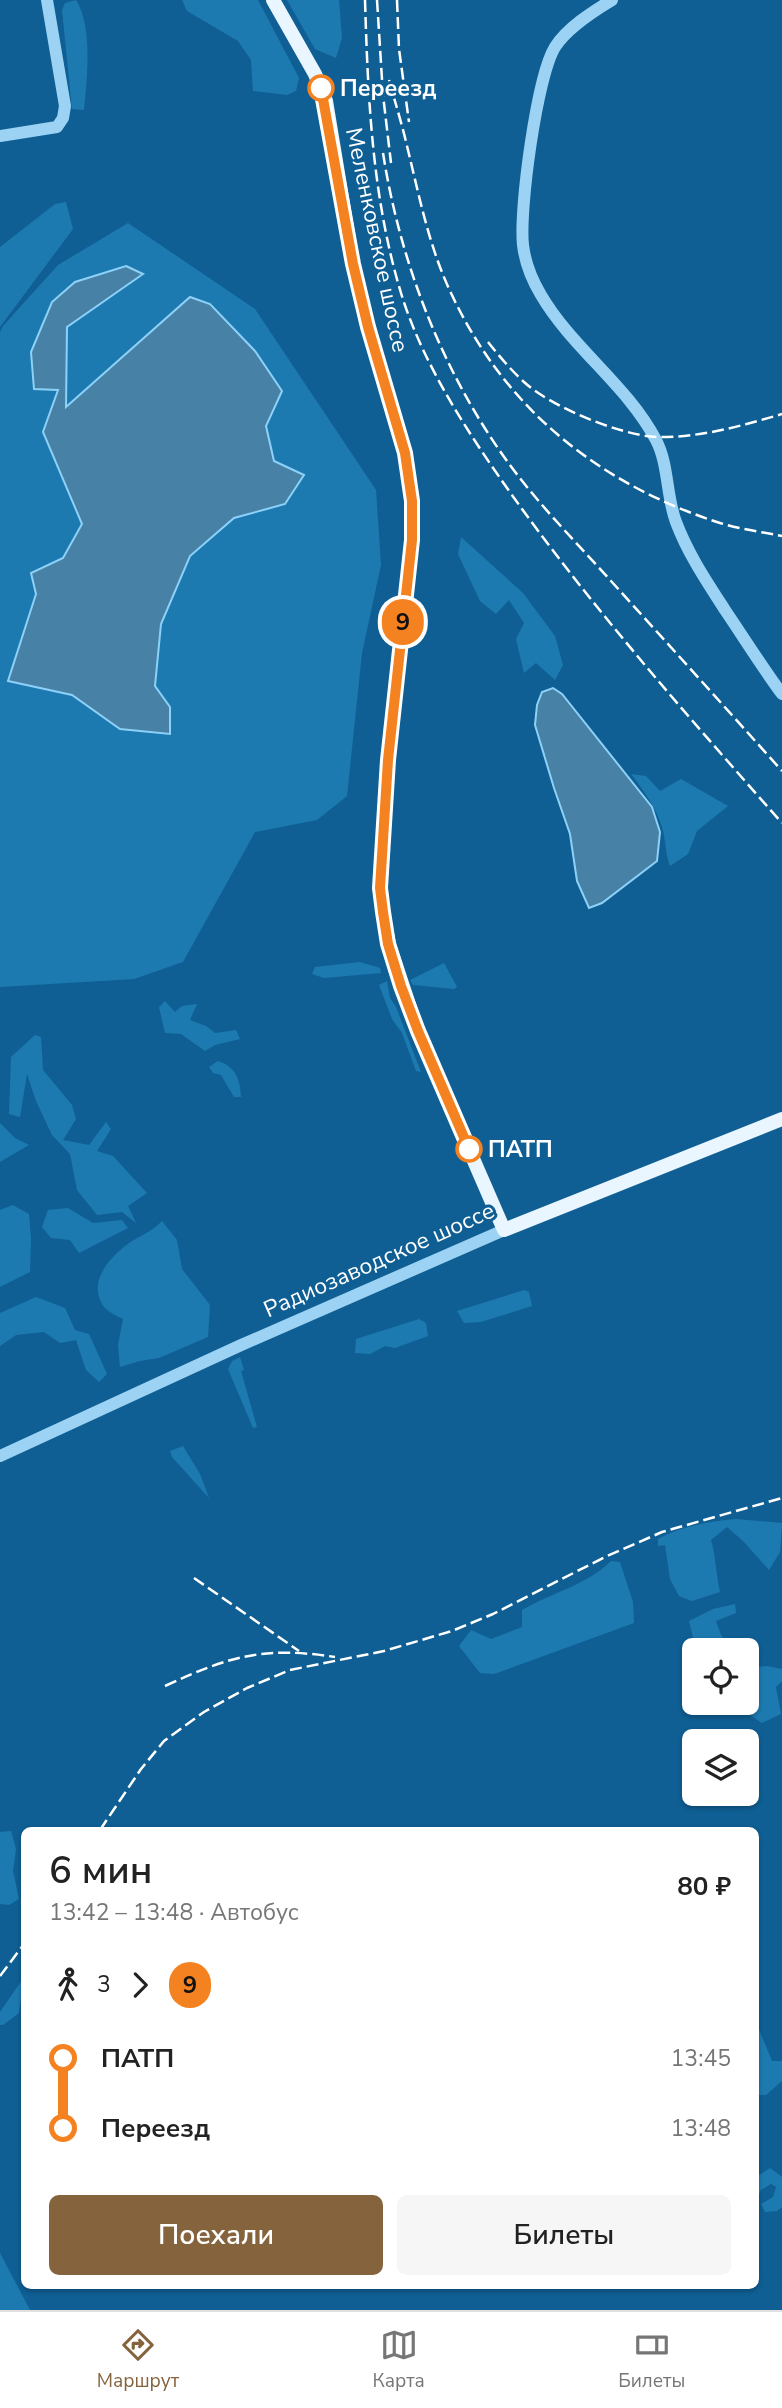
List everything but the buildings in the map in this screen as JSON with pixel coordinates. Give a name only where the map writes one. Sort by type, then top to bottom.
[{"type":"main road","name":"Меленковское шоссе","points":[[273,0],[315,74],[326,101],[353,264],[368,327],[405,453],[412,501],[412,540],[385,799],[380,888],[384,923],[401,986],[418,1031],[504,1230]]},
{"type":"main road","name":"Радиозаводское шоссе","points":[[504,1230],[782,1119]]},
{"type":"street","points":[[0,136],[57,127],[63,118],[65,106],[47,0]]},
{"type":"street","points":[[612,0],[559,41],[550,57],[534,124],[522,217],[523,248],[531,277],[549,307],[588,357],[639,413],[654,437],[664,463],[676,521],[687,548],[782,694]]},
{"type":"street","name":"Радиозаводское шоссе","points":[[0,1456],[239,1346],[504,1230]]},
{"type":"shaded area","points":[[76,0],[87,38],[84,110],[72,109],[62,10],[65,3]]},
{"type":"shaded area","points":[[182,0],[258,0],[299,78],[296,91],[287,95],[253,91],[251,60],[238,41],[187,11]]},
{"type":"shaded area","points":[[287,0],[339,0],[342,38],[336,58],[315,49]]},
{"type":"shaded area","points":[[66,202],[73,229],[0,327],[0,247],[55,204]]},
{"type":"shaded area","points":[[128,223],[255,309],[376,490],[381,565],[362,653],[347,796],[317,820],[255,832],[183,962],[134,979],[0,987],[0,332],[58,265]]},
{"type":"shaded area","points":[[126,266],[143,274],[67,327],[66,407],[190,297],[210,304],[255,351],[282,391],[266,426],[274,461],[304,475],[285,504],[234,518],[190,556],[161,624],[155,686],[170,707],[170,734],[120,729],[72,695],[8,681],[36,594],[31,573],[63,558],[82,524],[43,432],[58,390],[34,389],[31,352],[52,302],[75,282]]},
{"type":"shaded area","points":[[461,537],[523,593],[555,636],[563,665],[555,680],[536,663],[524,673],[516,639],[524,623],[509,600],[496,614],[480,601],[458,554]]},
{"type":"shaded area","points":[[553,688],[562,694],[652,807],[660,832],[657,861],[602,903],[589,908],[577,881],[570,834],[535,725],[537,705],[542,692]]},
{"type":"shaded area","points":[[631,774],[646,776],[660,791],[681,779],[728,806],[697,831],[688,854],[670,866],[660,820]]},
{"type":"shaded area","points":[[360,962],[380,968],[381,973],[324,978],[312,974],[315,967]]},
{"type":"shaded area","points":[[444,963],[457,987],[454,989],[413,985],[410,980]]},
{"type":"shaded area","points":[[387,981],[390,998],[421,1072],[416,1071],[402,1033],[392,1019],[379,985]]},
{"type":"shaded area","points":[[165,1001],[175,1012],[182,1006],[197,1004],[190,1020],[215,1033],[236,1030],[240,1039],[215,1045],[205,1051],[181,1034],[165,1033],[159,1007]]},
{"type":"shaded area","points":[[35,1035],[41,1037],[43,1070],[72,1105],[76,1119],[63,1140],[89,1145],[106,1122],[111,1129],[97,1151],[113,1156],[147,1193],[128,1206],[136,1223],[122,1212],[97,1215],[77,1190],[70,1154],[52,1135],[27,1074],[20,1117],[9,1114],[11,1057]]},
{"type":"shaded area","points":[[218,1061],[236,1074],[241,1097],[234,1097],[221,1075],[213,1073],[209,1067]]},
{"type":"shaded area","points":[[0,1123],[15,1138],[29,1145],[0,1162]]},
{"type":"shaded area","points":[[13,1205],[29,1214],[30,1272],[0,1287],[0,1210]]},
{"type":"shaded area","points":[[68,1208],[93,1223],[122,1220],[128,1228],[79,1253],[70,1240],[51,1238],[42,1227],[48,1210]]},
{"type":"shaded area","points":[[162,1221],[177,1240],[182,1269],[210,1305],[208,1337],[159,1358],[120,1367],[118,1345],[123,1319],[103,1305],[98,1294],[100,1278],[107,1264],[119,1251]]},
{"type":"shaded area","points":[[524,1290],[529,1292],[532,1306],[481,1322],[464,1323],[457,1311]]},
{"type":"shaded area","points":[[36,1297],[65,1308],[75,1330],[89,1334],[107,1374],[99,1382],[86,1370],[76,1340],[60,1343],[44,1332],[16,1335],[0,1346],[0,1313]]},
{"type":"shaded area","points":[[419,1319],[426,1323],[428,1336],[395,1348],[385,1346],[370,1354],[355,1353],[356,1339]]},
{"type":"shaded area","points":[[240,1357],[244,1370],[241,1371],[257,1427],[253,1428],[228,1369],[232,1361]]},
{"type":"shaded area","points":[[183,1446],[200,1474],[209,1498],[172,1457],[170,1451]]},
{"type":"shaded area","points":[[737,1519],[782,1523],[780,1552],[769,1570],[727,1527],[711,1540],[720,1592],[692,1601],[679,1596],[670,1579],[665,1545],[658,1546],[658,1539],[696,1525]]},
{"type":"shaded area","points":[[611,1561],[620,1562],[633,1602],[634,1623],[494,1674],[480,1673],[459,1646],[471,1630],[491,1639],[522,1627],[522,1610],[580,1583]]},
{"type":"shaded area","points":[[735,1604],[736,1613],[716,1621],[723,1638],[693,1638],[689,1621],[713,1609]]},
{"type":"shaded area","points":[[759,1667],[782,1669],[782,1681],[776,1687],[781,1714],[762,1723],[750,1715],[759,1715]]},
{"type":"shaded area","points":[[11,1831],[16,1849],[13,1871],[19,1899],[9,1905],[0,1904],[0,1832]]},
{"type":"shaded area","points":[[21,1981],[19,2013],[0,2025],[0,2012]]},
{"type":"shaded area","points":[[759,2029],[772,2061],[782,2061],[782,2081],[766,2095],[759,2095]]},
{"type":"shaded area","points":[[770,2168],[782,2177],[782,2207],[777,2211],[765,2212],[761,2204],[773,2197],[776,2187],[771,2184],[759,2194],[759,2175]]},
{"type":"shaded area","points":[[0,2253],[30,2310],[0,2310]]},
{"type":"railway","points":[[365,0],[373,148],[384,221],[401,293],[437,378],[487,459],[552,550],[648,669],[782,823]]},
{"type":"railway","points":[[377,0],[383,95],[391,163]]},
{"type":"railway","points":[[397,0],[399,49],[409,122]]},
{"type":"railway","points":[[389,80],[425,221],[443,275],[473,335],[499,372],[528,406],[560,437],[596,464],[635,487],[676,507],[720,523],[782,536]]},
{"type":"railway","points":[[383,153],[400,234],[427,314],[444,353],[484,426],[507,461],[544,508],[782,771]]},
{"type":"railway","points":[[488,342],[514,373],[551,401],[624,431],[656,437],[688,436],[782,414]]},
{"type":"railway","points":[[102,1827],[141,1769],[164,1741],[204,1712],[247,1688],[290,1670],[384,1651],[452,1631],[493,1614],[605,1557],[662,1532],[782,1498]]},
{"type":"railway","points":[[194,1578],[299,1651]]},
{"type":"railway","points":[[165,1686],[209,1667],[247,1656],[287,1653],[335,1657]]},
{"type":"railway","points":[[0,1976],[21,1948]]},
{"type":"bus line","name":"9","points":[[321,88],[326,101],[353,264],[368,327],[405,453],[412,501],[412,540],[388,760],[380,888],[383,912],[388,944],[401,986],[469,1149]]},
{"type":"place","name":"Переезд","points":[[321,88]]},
{"type":"place","name":"ПАТП","points":[[469,1149]]}]
